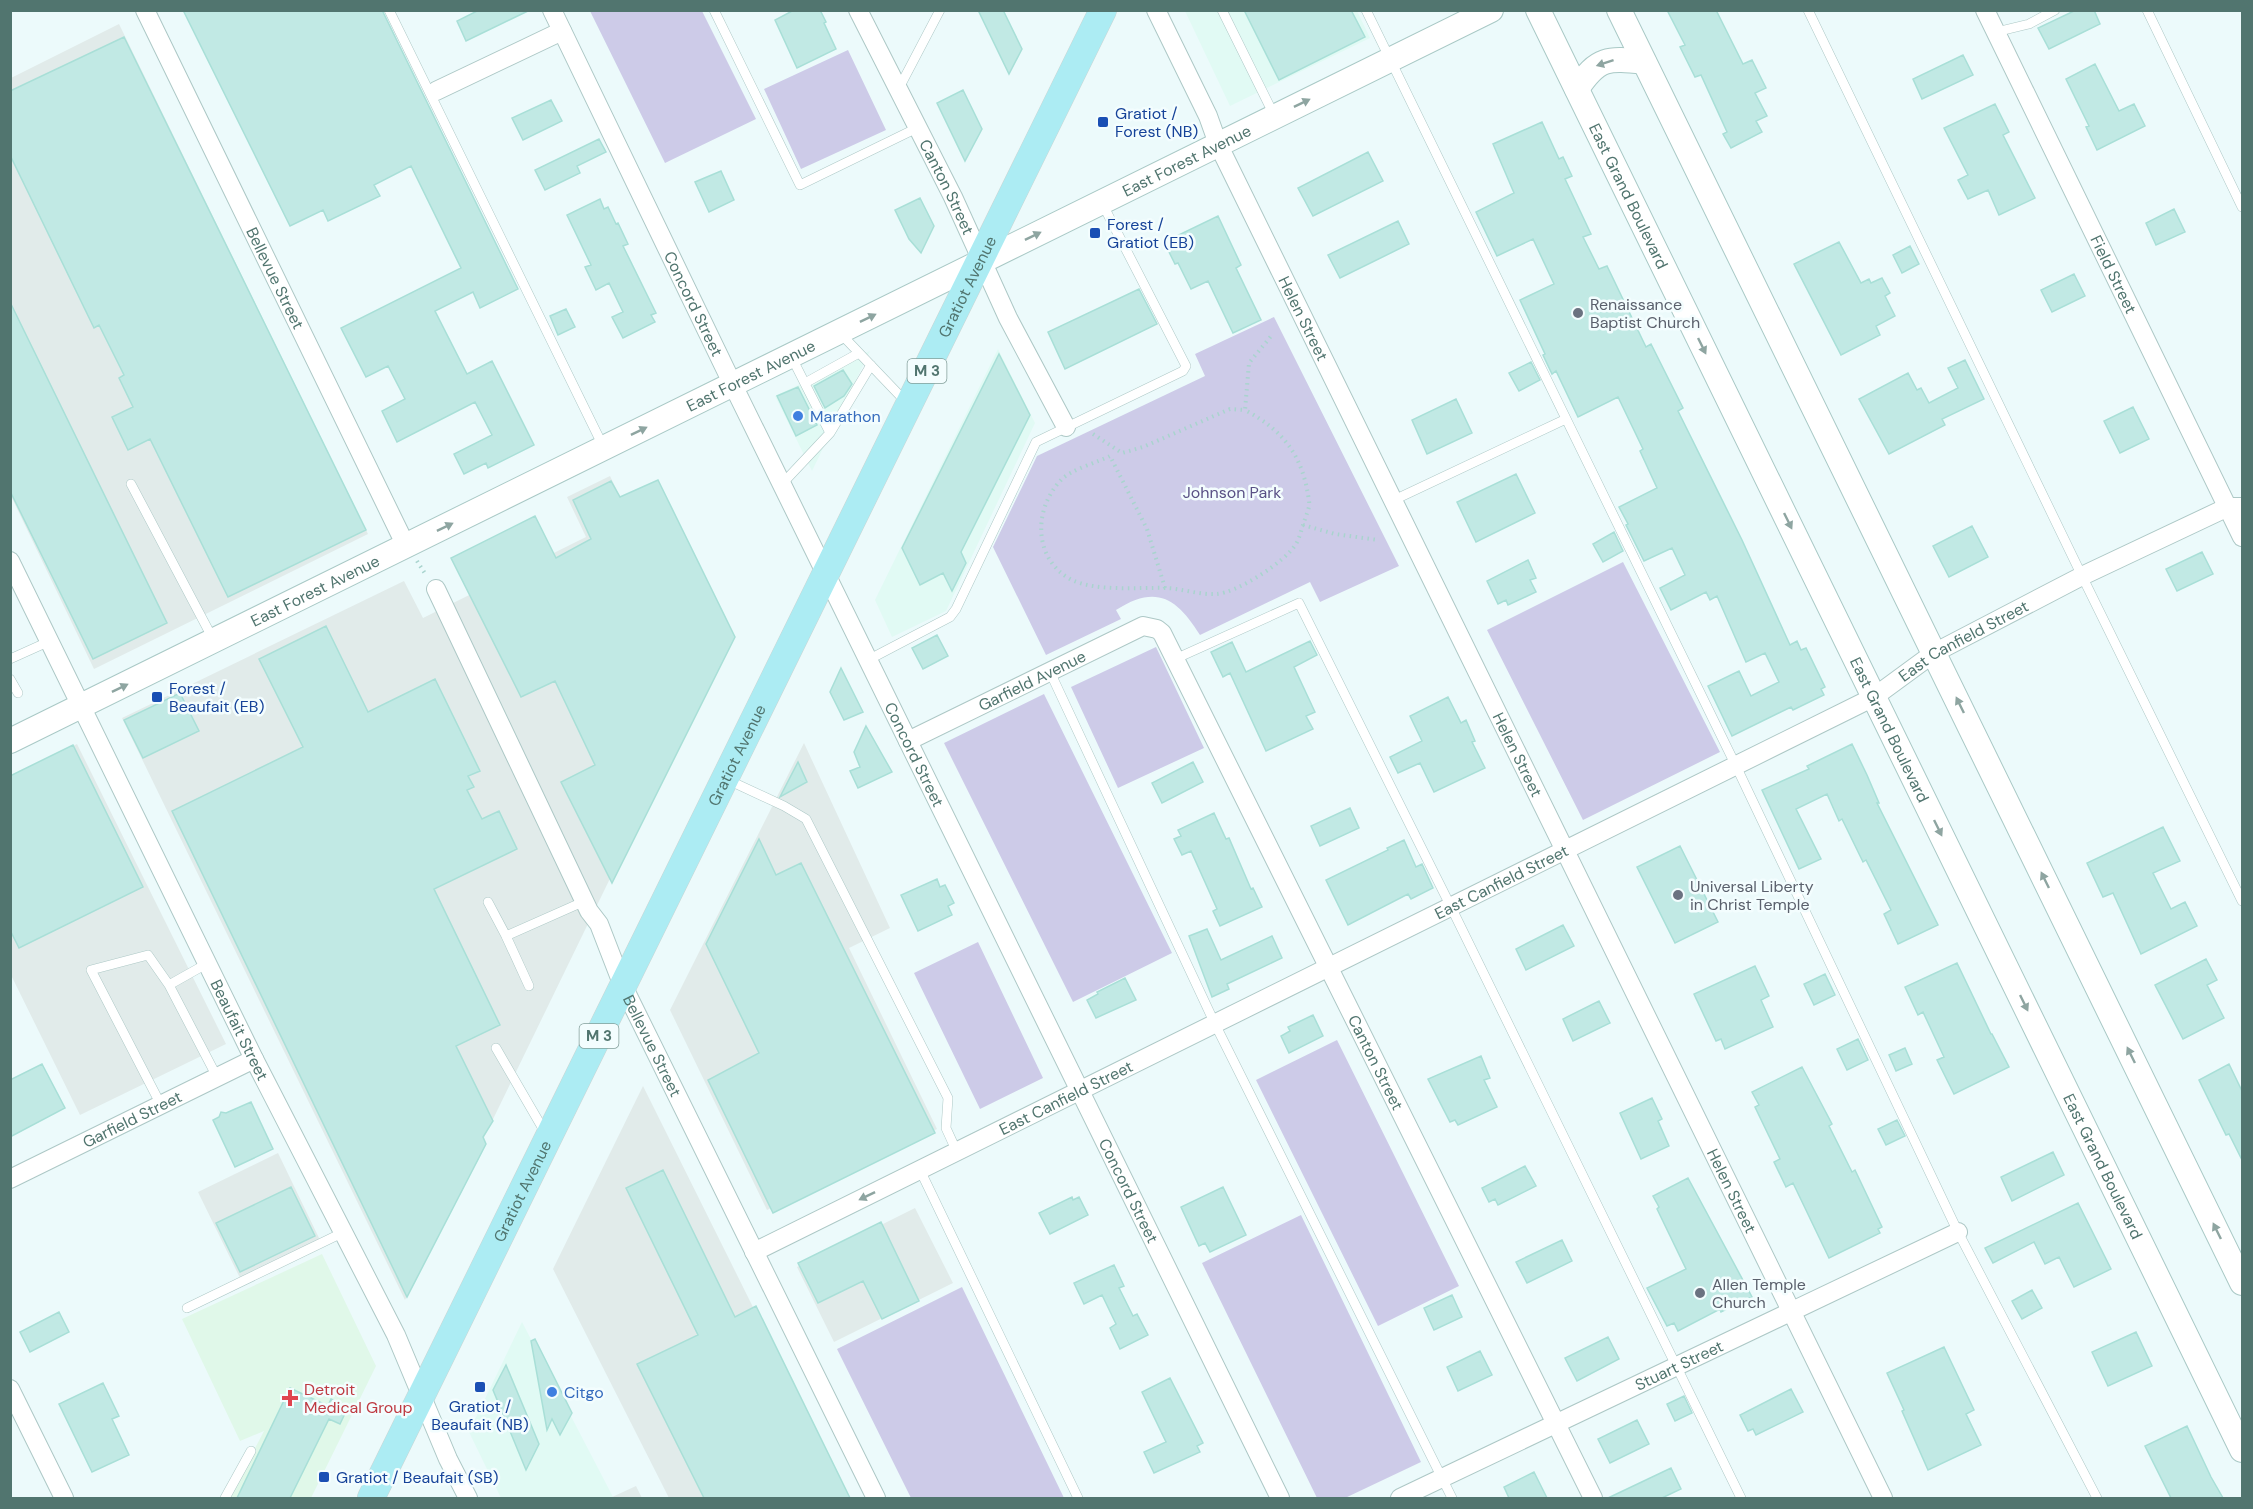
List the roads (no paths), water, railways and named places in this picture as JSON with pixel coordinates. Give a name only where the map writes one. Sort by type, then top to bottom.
[{"type":"main road","name":"Gratiot Avenue","points":[[371,1498],[1103,10]]},
{"type":"main road","name":"East Forest Avenue","points":[[10,741],[1491,10]]},
{"type":"main road","name":"East Grand Boulevard","points":[[1538,10],[2242,1450]]},
{"type":"main road","points":[[1619,10],[2242,1283]]},
{"type":"main road","points":[[1576,89],[1600,62],[1620,59],[1644,62]]},
{"type":"street","name":"Bellevue Street","points":[[145,10],[406,546]]},
{"type":"street","name":"Concord Street","points":[[552,10],[733,385],[1281,1498]]},
{"type":"street","name":"Canton Street","points":[[858,10],[953,197],[981,262],[1066,427]]},
{"type":"street","name":"Helen Street","points":[[1156,10],[1208,116],[1218,144],[1883,1498]]},
{"type":"street","name":"Field Street","points":[[1985,10],[2235,507],[2242,537]]},
{"type":"street","points":[[436,91],[562,32]]},
{"type":"street","name":"East Canfield Street","points":[[754,1252],[1874,698],[1934,653],[2082,576],[2235,507]]},
{"type":"street","name":"Beaufait Street","points":[[10,561],[254,1059],[396,1335],[448,1459],[468,1498]]},
{"type":"street","name":"Bellevue Street","points":[[436,589],[585,902],[599,924],[623,986],[876,1498]]},
{"type":"street","name":"Garfield Avenue","points":[[908,741],[1143,626],[1157,629]]},
{"type":"street","name":"Canton Street","points":[[1157,629],[1162,633],[1593,1498]]},
{"type":"street","name":"Garfield Street","points":[[10,1179],[254,1059]]},
{"type":"street","name":"Stuart Street","points":[[1400,1498],[1958,1232]]},
{"type":"street","points":[[10,1389],[64,1498]]},
{"type":"lane","points":[[389,10],[604,448]]},
{"type":"lane","points":[[714,10],[800,185],[917,128]]},
{"type":"lane","points":[[898,90],[940,10]]},
{"type":"lane","points":[[1222,10],[1275,117]]},
{"type":"lane","points":[[1366,10],[1736,766],[1958,1232],[2097,1498]]},
{"type":"lane","points":[[1808,10],[2242,901]]},
{"type":"lane","points":[[1996,32],[2029,24],[2055,10]]},
{"type":"lane","points":[[2147,10],[2242,207]]},
{"type":"lane","points":[[868,660],[950,617],[956,609],[1036,442],[1183,371],[1186,366],[1102,202]]},
{"type":"lane","points":[[839,332],[909,406]]},
{"type":"lane","points":[[805,383],[859,353]]},
{"type":"lane","points":[[791,356],[830,433]]},
{"type":"lane","points":[[782,484],[830,433],[871,366]]},
{"type":"lane","points":[[1394,500],[1566,419]]},
{"type":"lane","points":[[131,484],[214,641]]},
{"type":"lane","points":[[1175,659],[1299,603],[1741,1498]]},
{"type":"lane","points":[[10,658],[50,640]]},
{"type":"lane","points":[[1050,672],[1215,1024],[1452,1498]]},
{"type":"lane","points":[[10,679],[18,693]]},
{"type":"lane","points":[[725,779],[784,806],[806,819],[948,1098],[946,1128],[957,1152]]},
{"type":"lane","points":[[488,902],[529,986]]},
{"type":"lane","points":[[506,936],[585,902]]},
{"type":"lane","points":[[161,1105],[91,970],[148,955],[169,985],[217,1077]]},
{"type":"lane","points":[[169,985],[208,963]]},
{"type":"lane","points":[[496,1048],[549,1138]]},
{"type":"lane","points":[[920,1170],[1078,1498]]},
{"type":"lane","points":[[187,1308],[344,1232]]},
{"type":"lane","points":[[225,1498],[250,1450]]},
{"type":"place","name":"Gratiot / Forest (NB)","points":[[1103,122]]},
{"type":"place","name":"Forest / Gratiot (EB)","points":[[1095,233]]},
{"type":"place","name":"Renaissance Baptist Church","points":[[1578,313]]},
{"type":"place","name":"Marathon","points":[[798,416]]},
{"type":"place","name":"Forest / Beaufait (EB)","points":[[157,697]]},
{"type":"place","name":"Universal Liberty in Christ Temple","points":[[1678,895]]},
{"type":"place","name":"Allen Temple Church","points":[[1700,1293]]},
{"type":"place","name":"Gratiot / Beaufait (NB)","points":[[480,1387]]},
{"type":"place","name":"Citgo","points":[[552,1392]]},
{"type":"place","name":"Detroit Medical Group","points":[[290,1398]]},
{"type":"place","name":"Gratiot / Beaufait (SB)","points":[[324,1477]]},
{"type":"park label","name":"Johnson Park","points":[[1232,492]]}]
